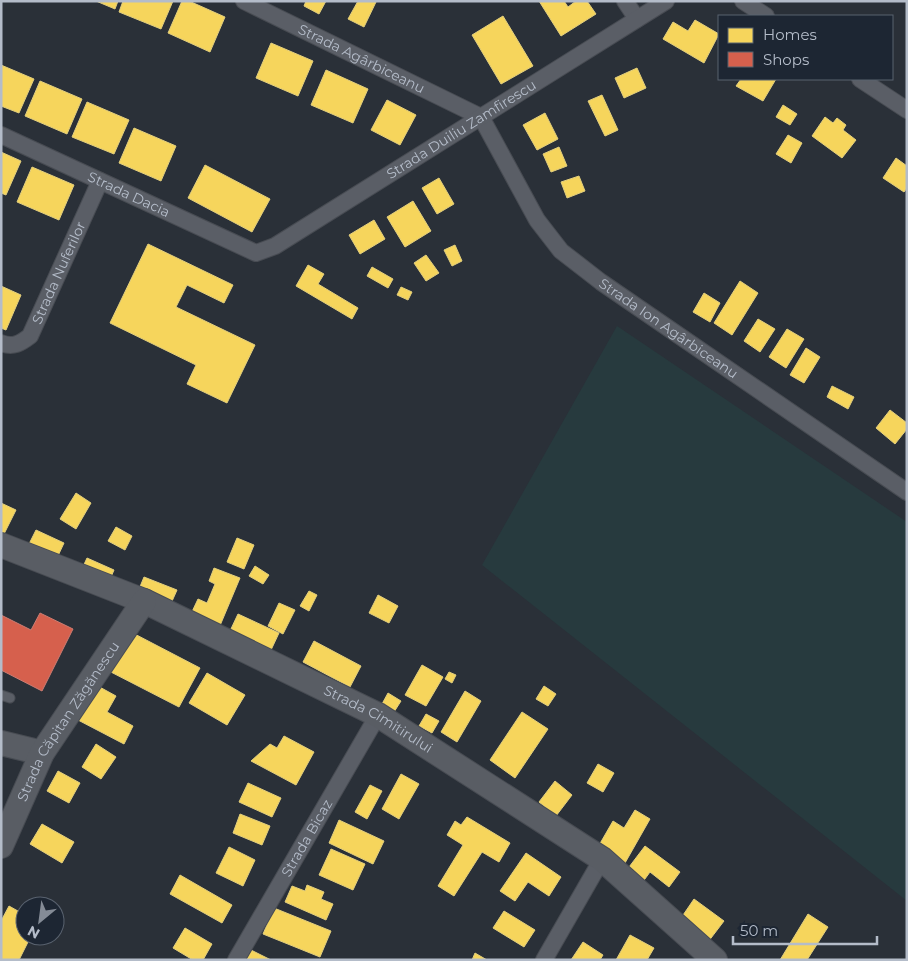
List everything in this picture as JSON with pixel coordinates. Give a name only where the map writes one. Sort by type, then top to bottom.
[{"type":"street","name":"Strada Agârbiceanu","points":[[244,1],[480,117]]},
{"type":"street","points":[[625,1],[637,19]]},
{"type":"street","name":"Strada Duiliu Zamfirescu","points":[[256,253],[275,246],[666,1]]},
{"type":"street","points":[[743,1],[764,15]]},
{"type":"street","points":[[862,80],[907,110]]},
{"type":"street","name":"Strada Ion Agârbiceanu","points":[[480,117],[537,220],[561,250],[601,282],[907,492]]},
{"type":"street","name":"Strada Dacia","points":[[1,134],[256,253]]},
{"type":"street","name":"Strada Nuferilor","points":[[1,343],[6,345],[20,344],[30,336],[100,181]]},
{"type":"street","name":"Strada Cimitirului","points":[[1,545],[144,600],[378,715],[602,859],[715,960]]},
{"type":"street","name":"Strada Căpitan Zăgănescu","points":[[1,846],[42,753],[144,600]]},
{"type":"street","name":"Strada Bicaz","points":[[236,960],[378,715]]},
{"type":"street","points":[[1,743],[42,753]]},
{"type":"street","points":[[544,960],[602,859]]},
{"type":"green space","points":[[617,326],[907,522],[907,901],[482,565]]},
{"type":"building: Homes","points":[[96,1],[118,1],[115,9]]},
{"type":"building: Homes","points":[[123,1],[173,1],[161,29],[119,12]]},
{"type":"building: Homes","points":[[182,1],[189,1],[225,17],[210,52],[168,33]]},
{"type":"building: Homes","points":[[306,1],[326,1],[319,14],[304,6]]},
{"type":"building: Homes","points":[[358,1],[376,2],[364,27],[348,19]]},
{"type":"building: Homes","points":[[539,1],[564,1],[568,7],[576,1],[587,1],[596,14],[561,36]]},
{"type":"building: Homes","points":[[503,16],[533,66],[501,84],[472,35]]},
{"type":"building: Homes","points":[[695,20],[718,33],[704,63],[663,39],[673,22],[688,31]]},
{"type":"building: Homes","points":[[271,43],[313,61],[298,96],[256,78]]},
{"type":"building: Homes","points":[[1,65],[34,79],[19,113],[1,106]]},
{"type":"building: Homes","points":[[637,68],[646,88],[624,98],[615,78]]},
{"type":"building: Homes","points":[[326,70],[368,89],[353,123],[311,105]]},
{"type":"building: Homes","points":[[740,80],[775,80],[763,101],[736,86]]},
{"type":"building: Homes","points":[[40,81],[82,99],[67,134],[25,116]]},
{"type":"building: Homes","points":[[602,95],[618,130],[605,136],[588,101]]},
{"type":"building: Homes","points":[[387,100],[416,115],[400,145],[371,130]]},
{"type":"building: Homes","points":[[87,102],[129,120],[114,154],[72,137]]},
{"type":"building: Homes","points":[[783,105],[797,114],[790,125],[776,117]]},
{"type":"building: Homes","points":[[545,113],[558,139],[537,150],[523,125]]},
{"type":"building: Homes","points":[[825,117],[833,123],[837,118],[846,125],[843,130],[856,140],[842,158],[812,136]]},
{"type":"building: Homes","points":[[134,128],[176,146],[161,181],[119,163]]},
{"type":"building: Homes","points":[[788,135],[802,143],[791,163],[776,154]]},
{"type":"building: Homes","points":[[559,147],[567,166],[551,172],[543,154]]},
{"type":"building: Homes","points":[[1,152],[21,161],[6,195],[1,193]]},
{"type":"building: Homes","points":[[896,158],[907,166],[907,188],[904,192],[883,178]]},
{"type":"building: Homes","points":[[205,165],[270,199],[252,232],[188,198]]},
{"type":"building: Homes","points":[[32,167],[74,185],[59,220],[17,202]]},
{"type":"building: Homes","points":[[579,176],[585,191],[567,198],[561,182]]},
{"type":"building: Homes","points":[[439,178],[454,204],[437,214],[422,188]]},
{"type":"building: Homes","points":[[413,201],[431,231],[405,247],[387,217]]},
{"type":"building: Homes","points":[[374,220],[385,239],[360,254],[349,235]]},
{"type":"building: Homes","points":[[148,244],[233,285],[224,303],[187,285],[176,307],[255,345],[227,403],[187,384],[196,365],[110,323]]},
{"type":"building: Homes","points":[[455,245],[462,261],[452,266],[444,250]]},
{"type":"building: Homes","points":[[426,255],[439,273],[426,281],[414,263]]},
{"type":"building: Homes","points":[[308,265],[324,274],[318,284],[358,308],[352,319],[296,286]]},
{"type":"building: Homes","points":[[372,267],[393,279],[388,288],[367,276]]},
{"type":"building: Homes","points":[[740,281],[758,293],[732,335],[714,323]]},
{"type":"building: Homes","points":[[1,286],[21,295],[6,330],[1,328]]},
{"type":"building: Homes","points":[[401,287],[412,292],[408,300],[397,295]]},
{"type":"building: Homes","points":[[704,293],[720,303],[710,322],[693,312]]},
{"type":"building: Homes","points":[[758,319],[775,329],[760,352],[744,341]]},
{"type":"building: Homes","points":[[787,329],[804,339],[786,368],[769,357]]},
{"type":"building: Homes","points":[[806,348],[820,357],[804,383],[790,375]]},
{"type":"building: Homes","points":[[832,386],[854,397],[848,409],[827,397]]},
{"type":"building: Homes","points":[[890,410],[907,423],[907,429],[895,444],[876,428]]},
{"type":"building: Homes","points":[[76,493],[91,503],[76,529],[60,519]]},
{"type":"building: Homes","points":[[1,503],[16,510],[3,536],[1,536]]},
{"type":"building: Homes","points":[[116,527],[132,536],[125,550],[108,541]]},
{"type":"building: Homes","points":[[36,530],[64,543],[56,560],[28,546]]},
{"type":"building: Homes","points":[[237,538],[254,545],[244,569],[227,562]]},
{"type":"building: Homes","points":[[87,558],[114,570],[108,584],[81,571]]},
{"type":"building: Homes","points":[[255,566],[269,575],[263,584],[249,576]]},
{"type":"building: Homes","points":[[214,568],[240,578],[219,628],[190,616],[198,599],[207,603],[215,584],[209,581]]},
{"type":"building: Homes","points":[[144,577],[177,590],[169,608],[137,594]]},
{"type":"building: Homes","points":[[309,591],[317,595],[309,611],[300,606]]},
{"type":"building: Homes","points":[[378,595],[398,606],[389,623],[369,613]]},
{"type":"building: Homes","points":[[279,603],[295,610],[283,634],[268,626]]},
{"type":"building: Homes","points":[[238,614],[279,633],[271,650],[230,631]]},
{"type":"building: Homes","points":[[127,630],[200,668],[179,707],[107,670]]},
{"type":"building: Homes","points":[[314,641],[361,666],[350,687],[303,662]]},
{"type":"building: Homes","points":[[422,665],[443,677],[426,706],[405,695]]},
{"type":"building: Homes","points":[[449,672],[456,675],[452,683],[445,679]]},
{"type":"building: Homes","points":[[207,673],[245,695],[227,725],[189,703]]},
{"type":"building: Homes","points":[[96,685],[116,696],[107,712],[133,726],[124,744],[78,720]]},
{"type":"building: Homes","points":[[544,686],[556,694],[548,706],[536,699]]},
{"type":"building: Homes","points":[[465,691],[481,701],[457,742],[441,732]]},
{"type":"building: Homes","points":[[388,693],[401,701],[394,712],[382,704]]},
{"type":"building: Homes","points":[[522,712],[548,729],[515,778],[490,760]]},
{"type":"building: Homes","points":[[426,714],[439,721],[432,733],[419,726]]},
{"type":"building: Homes","points":[[284,736],[314,752],[296,785],[251,761],[270,744],[277,748]]},
{"type":"building: Homes","points":[[96,744],[116,757],[101,779],[82,767]]},
{"type":"building: Homes","points":[[598,764],[614,773],[603,792],[587,783]]},
{"type":"building: Homes","points":[[58,771],[80,783],[69,803],[47,791]]},
{"type":"building: Homes","points":[[401,774],[419,784],[399,819],[382,809]]},
{"type":"building: Homes","points":[[555,781],[572,795],[556,816],[539,802]]},
{"type":"building: Homes","points":[[248,783],[281,798],[272,817],[239,802]]},
{"type":"building: Homes","points":[[370,785],[382,791],[367,819],[355,812]]},
{"type":"building: Homes","points":[[635,810],[650,819],[625,863],[598,847],[613,821],[624,828]]},
{"type":"building: Homes","points":[[240,814],[270,826],[262,845],[233,833]]},
{"type":"building: Homes","points":[[467,817],[510,843],[499,862],[482,852],[454,896],[438,886],[463,845],[447,835],[455,821],[461,825]]},
{"type":"building: Homes","points":[[339,820],[384,841],[373,864],[329,843]]},
{"type":"building: Homes","points":[[42,824],[74,842],[62,863],[30,844]]},
{"type":"building: Homes","points":[[645,846],[680,872],[669,887],[650,872],[642,883],[626,871]]},
{"type":"building: Homes","points":[[229,847],[255,860],[243,886],[216,873]]},
{"type":"building: Homes","points":[[331,849],[365,864],[353,890],[319,875]]},
{"type":"building: Homes","points":[[526,853],[561,877],[549,896],[528,882],[515,901],[500,891]]},
{"type":"building: Homes","points":[[180,875],[232,905],[222,923],[170,894]]},
{"type":"building: Homes","points":[[307,885],[324,892],[321,899],[333,904],[326,920],[285,902],[292,886],[305,891]]},
{"type":"building: Homes","points":[[694,899],[724,921],[708,942],[679,921]]},
{"type":"building: Homes","points":[[9,906],[15,909],[15,946],[26,946],[19,960],[1,960],[1,921]]},
{"type":"building: Homes","points":[[274,908],[331,931],[320,957],[263,934]]},
{"type":"building: Homes","points":[[504,911],[535,930],[524,947],[493,928]]},
{"type":"building: Homes","points":[[808,914],[828,927],[807,960],[780,960]]},
{"type":"building: Homes","points":[[185,928],[212,944],[203,960],[193,960],[173,948]]},
{"type":"building: Homes","points":[[630,935],[654,948],[647,960],[616,960]]},
{"type":"building: Homes","points":[[583,942],[603,955],[600,960],[571,960]]},
{"type":"building: Homes","points":[[251,950],[271,960],[246,960]]},
{"type":"building: Homes","points":[[475,953],[487,960],[472,960]]},
{"type":"building: Shops","points":[[40,613],[73,629],[42,691],[1,670],[1,615],[31,630]]}]
